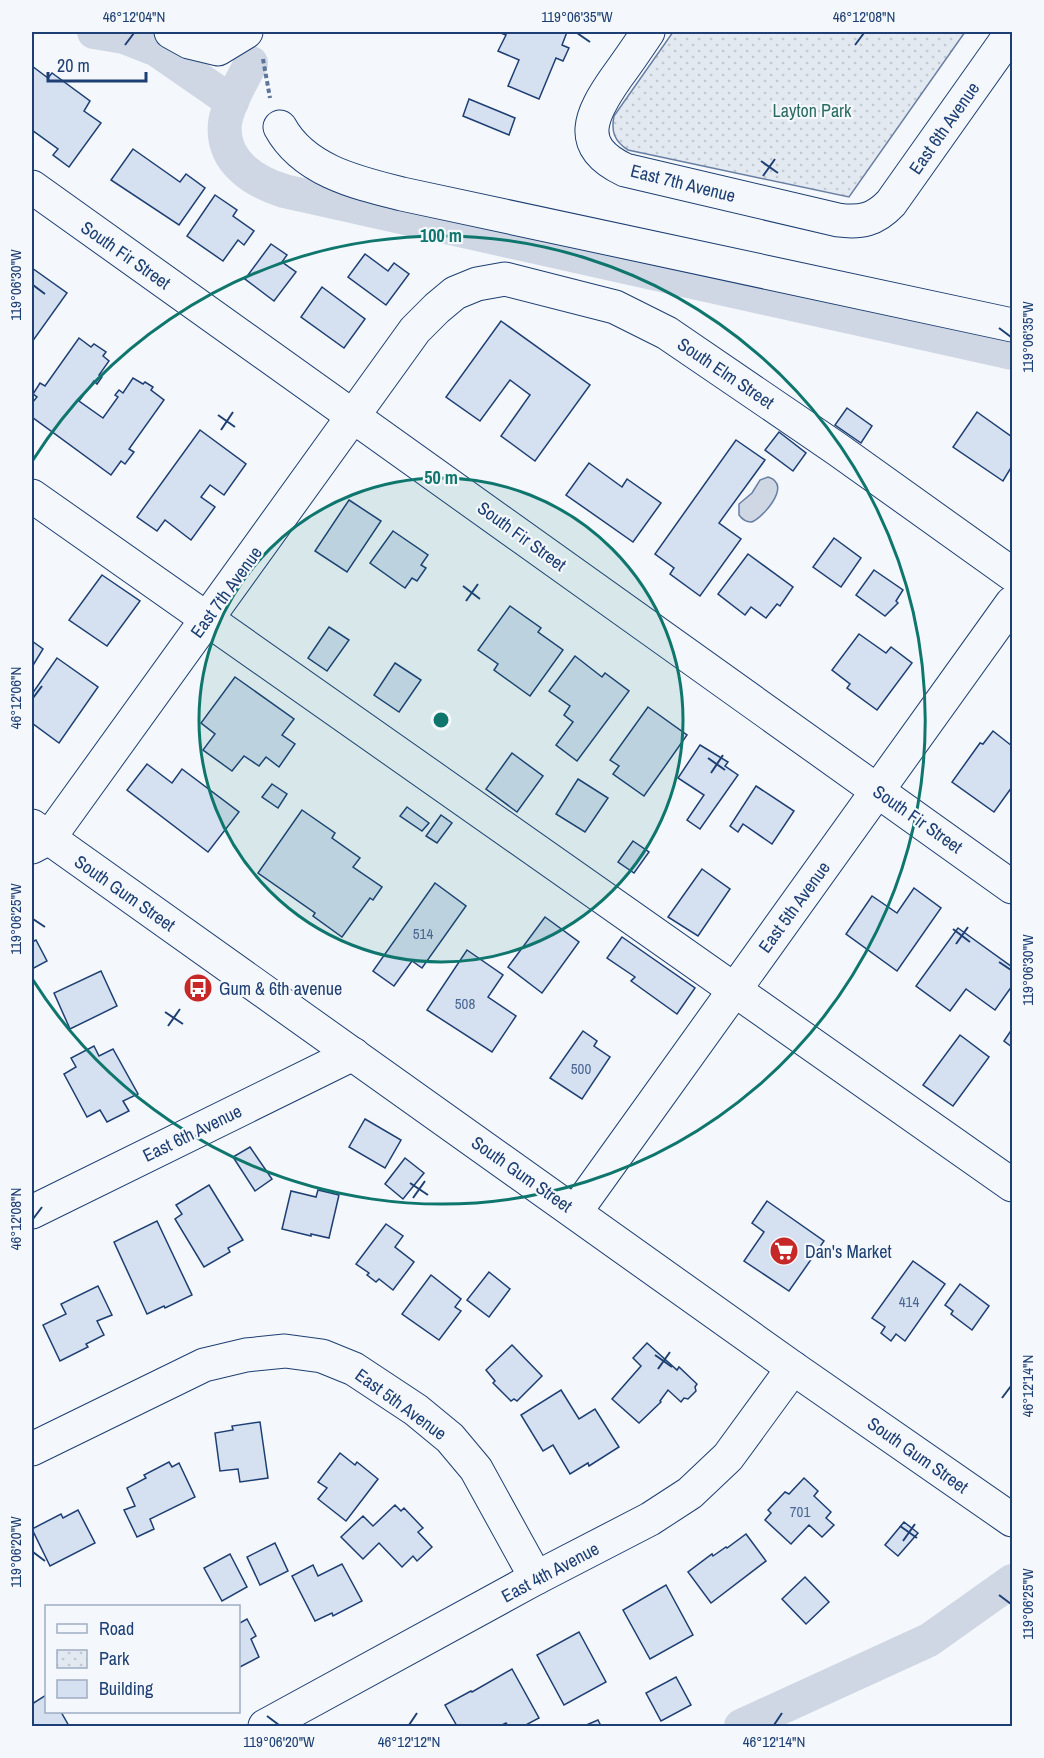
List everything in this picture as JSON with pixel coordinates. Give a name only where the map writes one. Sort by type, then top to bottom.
[{"type":"street","points":[[171,32],[189,42],[218,49],[253,42]]},
{"type":"street","name":"East 7th Avenue","points":[[648,32],[599,102],[593,118],[592,135],[599,149],[611,163],[625,170],[838,220],[856,222],[871,219]]},
{"type":"street","name":"East 6th Avenue","points":[[871,219],[882,213],[891,203],[1012,32]]},
{"type":"street","points":[[280,127],[287,140],[310,159],[347,180],[402,194],[1012,325]]},
{"type":"street","name":"South Fir Street","points":[[32,187],[1012,886]]},
{"type":"street","name":"South Elm Street","points":[[415,330],[454,293],[477,284],[505,279],[615,307],[667,333],[837,448],[1012,574]]},
{"type":"street","name":"East 7th Avenue","points":[[37,837],[206,620],[415,330]]},
{"type":"street","points":[[32,496],[1012,1185]]},
{"type":"street","name":"East 5th Avenue","points":[[576,1211],[1012,603]]},
{"type":"street","name":"South Gum Street","points":[[37,837],[352,1054],[576,1211],[793,1368],[1012,1520]]},
{"type":"street","name":"East 6th Avenue","points":[[32,1212],[352,1054]]},
{"type":"street","name":"East 5th Avenue","points":[[32,1449],[204,1365],[246,1355],[285,1351],[322,1356],[354,1369],[416,1410],[450,1438],[476,1469],[536,1578]]},
{"type":"street","name":"East 4th Avenue","points":[[265,1726],[536,1578],[650,1519],[690,1493],[728,1457],[793,1368]]},
{"type":"path","points":[[253,42],[280,127]]},
{"type":"green space","name":"Layton Park","points":[[673,32],[965,32],[849,197],[628,150],[623,147],[615,135],[614,116]]},
{"type":"shaded area","points":[[768,477],[775,481],[778,487],[776,495],[767,510],[760,516],[751,522],[745,521],[739,515],[739,504],[752,493],[760,480]]},
{"type":"building","points":[[498,32],[567,32],[562,45],[569,48],[563,61],[556,58],[539,99],[508,86],[519,60],[498,51],[506,35]]},
{"type":"building","points":[[32,66],[48,78],[52,73],[90,101],[84,111],[101,123],[69,167],[53,155],[58,149],[32,130]]},
{"type":"building","points":[[469,99],[515,118],[509,135],[463,116]]},
{"type":"building","points":[[133,149],[180,182],[186,174],[205,188],[179,225],[111,180]]},
{"type":"building","points":[[215,195],[237,210],[233,216],[254,231],[244,245],[238,240],[223,261],[187,236]]},
{"type":"building","points":[[271,244],[287,255],[282,262],[296,272],[274,301],[245,279]]},
{"type":"building","points":[[365,254],[388,271],[394,263],[409,274],[386,305],[348,277]]},
{"type":"building","points":[[32,268],[67,293],[32,342]]},
{"type":"building","points":[[322,287],[365,319],[344,348],[301,317]]},
{"type":"building","points":[[501,321],[590,385],[535,461],[501,436],[530,395],[510,380],[480,421],[446,397]]},
{"type":"building","points":[[79,338],[91,347],[94,344],[106,352],[103,356],[109,361],[99,375],[102,377],[97,384],[94,381],[79,401],[103,418],[118,397],[115,395],[119,390],[123,393],[133,378],[153,387],[151,390],[164,400],[129,449],[134,452],[125,464],[121,461],[111,475],[32,417],[32,403],[37,397],[33,394],[40,383],[45,386]]},
{"type":"building","points":[[847,408],[872,426],[861,443],[835,425]]},
{"type":"building","points":[[977,412],[1012,437],[1012,466],[1003,481],[953,447]]},
{"type":"building","points":[[200,430],[246,464],[224,495],[210,485],[201,497],[215,507],[191,540],[165,520],[157,531],[137,517]]},
{"type":"building","points":[[779,432],[806,453],[793,471],[765,450]]},
{"type":"building","points":[[736,440],[765,460],[719,523],[741,539],[700,596],[670,574],[674,568],[655,554]]},
{"type":"building","points":[[589,463],[622,487],[627,479],[661,503],[633,542],[566,495]]},
{"type":"building","points":[[349,500],[381,521],[347,572],[315,551]]},
{"type":"building","points":[[393,531],[428,555],[421,565],[426,568],[417,581],[412,578],[405,588],[370,563]]},
{"type":"building","points":[[834,538],[861,558],[841,587],[813,567]]},
{"type":"building","points":[[748,554],[793,587],[780,606],[777,604],[766,618],[751,607],[745,615],[718,594]]},
{"type":"building","points":[[874,570],[903,590],[896,601],[898,603],[885,616],[856,595]]},
{"type":"building","points":[[102,575],[140,601],[107,646],[69,620]]},
{"type":"building","points":[[510,606],[541,628],[538,632],[563,650],[530,696],[494,670],[498,664],[478,650]]},
{"type":"building","points":[[329,627],[349,640],[327,671],[308,658]]},
{"type":"building","points":[[859,634],[886,653],[891,647],[912,663],[877,710],[847,688],[850,684],[832,670]]},
{"type":"building","points":[[32,641],[43,649],[32,667]]},
{"type":"building","points":[[575,656],[602,677],[605,673],[629,691],[577,761],[556,745],[573,722],[564,715],[570,706],[549,691]]},
{"type":"building","points":[[57,658],[98,687],[59,743],[32,723],[32,694]]},
{"type":"building","points":[[395,663],[421,680],[399,712],[374,695]]},
{"type":"building","points":[[235,677],[294,719],[282,735],[295,744],[279,767],[266,757],[259,766],[244,756],[232,771],[203,750],[215,734],[201,723]]},
{"type":"building","points":[[648,707],[687,735],[644,796],[613,774],[619,766],[610,760]]},
{"type":"building","points":[[993,731],[1012,746],[1012,787],[994,812],[952,782],[980,743],[983,744]]},
{"type":"building","points":[[700,745],[728,762],[725,766],[738,775],[700,829],[687,820],[704,795],[678,778]]},
{"type":"building","points":[[512,753],[543,776],[517,812],[486,789]]},
{"type":"building","points":[[147,764],[172,783],[182,769],[239,812],[208,852],[127,790]]},
{"type":"building","points":[[578,779],[608,798],[585,832],[556,814]]},
{"type":"building","points":[[272,784],[287,794],[278,808],[262,797]]},
{"type":"building","points":[[756,786],[794,811],[772,844],[743,824],[738,832],[730,826]]},
{"type":"building","points":[[407,807],[429,823],[422,831],[400,816]]},
{"type":"building","points":[[302,810],[335,833],[332,838],[360,858],[353,867],[382,887],[373,900],[370,898],[342,937],[313,916],[315,913],[258,873]]},
{"type":"building","points":[[441,815],[452,823],[437,843],[426,836]]},
{"type":"building","points":[[633,841],[649,852],[634,873],[618,862]]},
{"type":"building","points":[[702,869],[730,889],[698,936],[668,917]]},
{"type":"building","points":[[435,883],[466,906],[422,968],[412,961],[394,986],[373,971]]},
{"type":"building","points":[[914,888],[941,908],[897,971],[846,934],[872,896],[897,913]]},
{"type":"building","points":[[545,917],[579,942],[542,993],[508,967]]},
{"type":"building","points":[[958,928],[1012,967],[1012,986],[995,1010],[966,989],[950,1011],[916,986]]},
{"type":"building","points":[[622,937],[695,988],[677,1014],[631,981],[635,977],[607,958]]},
{"type":"building","points":[[36,940],[47,961],[32,969],[32,942]]},
{"type":"building","points":[[467,950],[503,975],[488,997],[516,1016],[492,1052],[427,1010]]},
{"type":"building","points":[[101,971],[117,1006],[70,1029],[54,993]]},
{"type":"building","points":[[1012,1029],[1012,1047],[1004,1041]]},
{"type":"building","points":[[583,1031],[597,1041],[594,1046],[610,1057],[582,1099],[550,1078]]},
{"type":"building","points":[[960,1035],[989,1057],[953,1106],[923,1085]]},
{"type":"building","points":[[94,1046],[99,1056],[113,1049],[138,1094],[123,1101],[129,1111],[107,1122],[100,1110],[87,1117],[64,1074],[76,1067],[71,1058]]},
{"type":"building","points":[[365,1119],[401,1140],[385,1168],[349,1147]]},
{"type":"building","points":[[250,1147],[272,1179],[255,1191],[233,1157]]},
{"type":"building","points":[[405,1158],[424,1173],[403,1199],[385,1184]]},
{"type":"building","points":[[209,1185],[243,1240],[228,1248],[230,1252],[204,1267],[175,1219],[182,1214],[176,1205]]},
{"type":"building","points":[[318,1190],[339,1195],[329,1238],[282,1229],[291,1191],[316,1197]]},
{"type":"building","name":"Dan's Market","points":[[767,1201],[824,1241],[789,1291],[744,1261],[764,1232],[752,1223]]},
{"type":"building","points":[[157,1221],[192,1295],[147,1314],[114,1242]]},
{"type":"building","points":[[386,1224],[403,1236],[395,1247],[414,1262],[393,1290],[379,1279],[376,1282],[367,1275],[369,1273],[356,1264]]},
{"type":"building","points":[[913,1261],[945,1284],[905,1341],[896,1334],[891,1341],[881,1333],[885,1327],[872,1318]]},
{"type":"building","points":[[489,1272],[510,1289],[489,1317],[467,1300]]},
{"type":"building","points":[[431,1275],[461,1299],[455,1307],[461,1311],[439,1340],[402,1314]]},
{"type":"building","points":[[960,1284],[989,1306],[972,1330],[951,1314],[953,1311],[945,1305]]},
{"type":"building","points":[[98,1286],[112,1315],[97,1321],[104,1335],[86,1344],[88,1347],[60,1361],[43,1325],[66,1314],[61,1304]]},
{"type":"building","points":[[647,1343],[677,1370],[679,1367],[697,1384],[696,1391],[681,1402],[668,1390],[661,1402],[639,1423],[612,1399],[641,1366],[633,1358]]},
{"type":"building","points":[[512,1345],[542,1376],[517,1401],[514,1399],[511,1401],[493,1383],[495,1381],[486,1370]]},
{"type":"building","points":[[561,1390],[579,1419],[595,1409],[619,1447],[589,1466],[588,1463],[570,1474],[553,1445],[543,1451],[521,1415]]},
{"type":"building","points":[[260,1422],[268,1478],[240,1482],[238,1469],[220,1471],[215,1433],[233,1430],[232,1426]]},
{"type":"building","points":[[340,1453],[355,1465],[357,1462],[378,1479],[346,1521],[318,1499],[327,1488],[318,1482]]},
{"type":"building","points":[[169,1462],[172,1467],[179,1463],[195,1497],[150,1519],[154,1529],[137,1537],[124,1510],[135,1506],[127,1488],[146,1478],[144,1475]]},
{"type":"building","points":[[804,1478],[818,1491],[814,1496],[831,1512],[826,1518],[834,1525],[822,1537],[809,1525],[791,1544],[765,1520],[771,1513],[768,1510],[785,1492],[789,1494]]},
{"type":"building","points":[[395,1505],[401,1511],[404,1508],[423,1528],[418,1532],[432,1547],[417,1561],[413,1556],[402,1567],[379,1543],[363,1559],[341,1537],[363,1516],[373,1526]]},
{"type":"building","points":[[78,1510],[95,1543],[50,1566],[32,1529],[61,1514],[63,1518]]},
{"type":"building","points":[[904,1522],[918,1533],[898,1556],[885,1545]]},
{"type":"building","points":[[746,1534],[766,1561],[711,1603],[688,1572],[712,1554],[713,1556],[727,1548]]},
{"type":"building","points":[[275,1543],[288,1571],[260,1585],[247,1557]]},
{"type":"building","points":[[230,1554],[247,1587],[222,1601],[204,1568]]},
{"type":"building","points":[[342,1564],[362,1601],[333,1616],[332,1613],[315,1621],[292,1576],[313,1565],[318,1576]]},
{"type":"building","points":[[805,1577],[829,1602],[806,1624],[782,1599]]},
{"type":"building","points":[[666,1585],[693,1635],[650,1659],[623,1610]]},
{"type":"building","points":[[247,1619],[256,1636],[251,1639],[259,1657],[240,1667],[240,1623]]},
{"type":"building","points":[[579,1632],[606,1682],[564,1705],[537,1655]]},
{"type":"building","points":[[512,1669],[539,1718],[524,1726],[508,1726],[506,1723],[500,1726],[457,1726],[445,1705]]},
{"type":"building","points":[[676,1677],[691,1705],[661,1721],[646,1693]]},
{"type":"building","points":[[45,1696],[45,1713],[62,1713],[69,1726],[32,1726],[32,1704]]},
{"type":"building","points":[[598,1720],[601,1726],[584,1726]]},
{"type":"waterway","points":[[94,32],[124,37],[157,50],[232,102]]},
{"type":"waterway","points":[[251,63],[229,108],[225,123],[225,136],[228,148],[241,168],[272,187],[1012,353]]},
{"type":"waterway","points":[[741,1726],[929,1640],[1012,1581]]},
{"type":"place","name":"Gum & 6th avenue","points":[[198,988]]},
{"type":"place","name":"Dan's Market","points":[[784,1251]]}]
